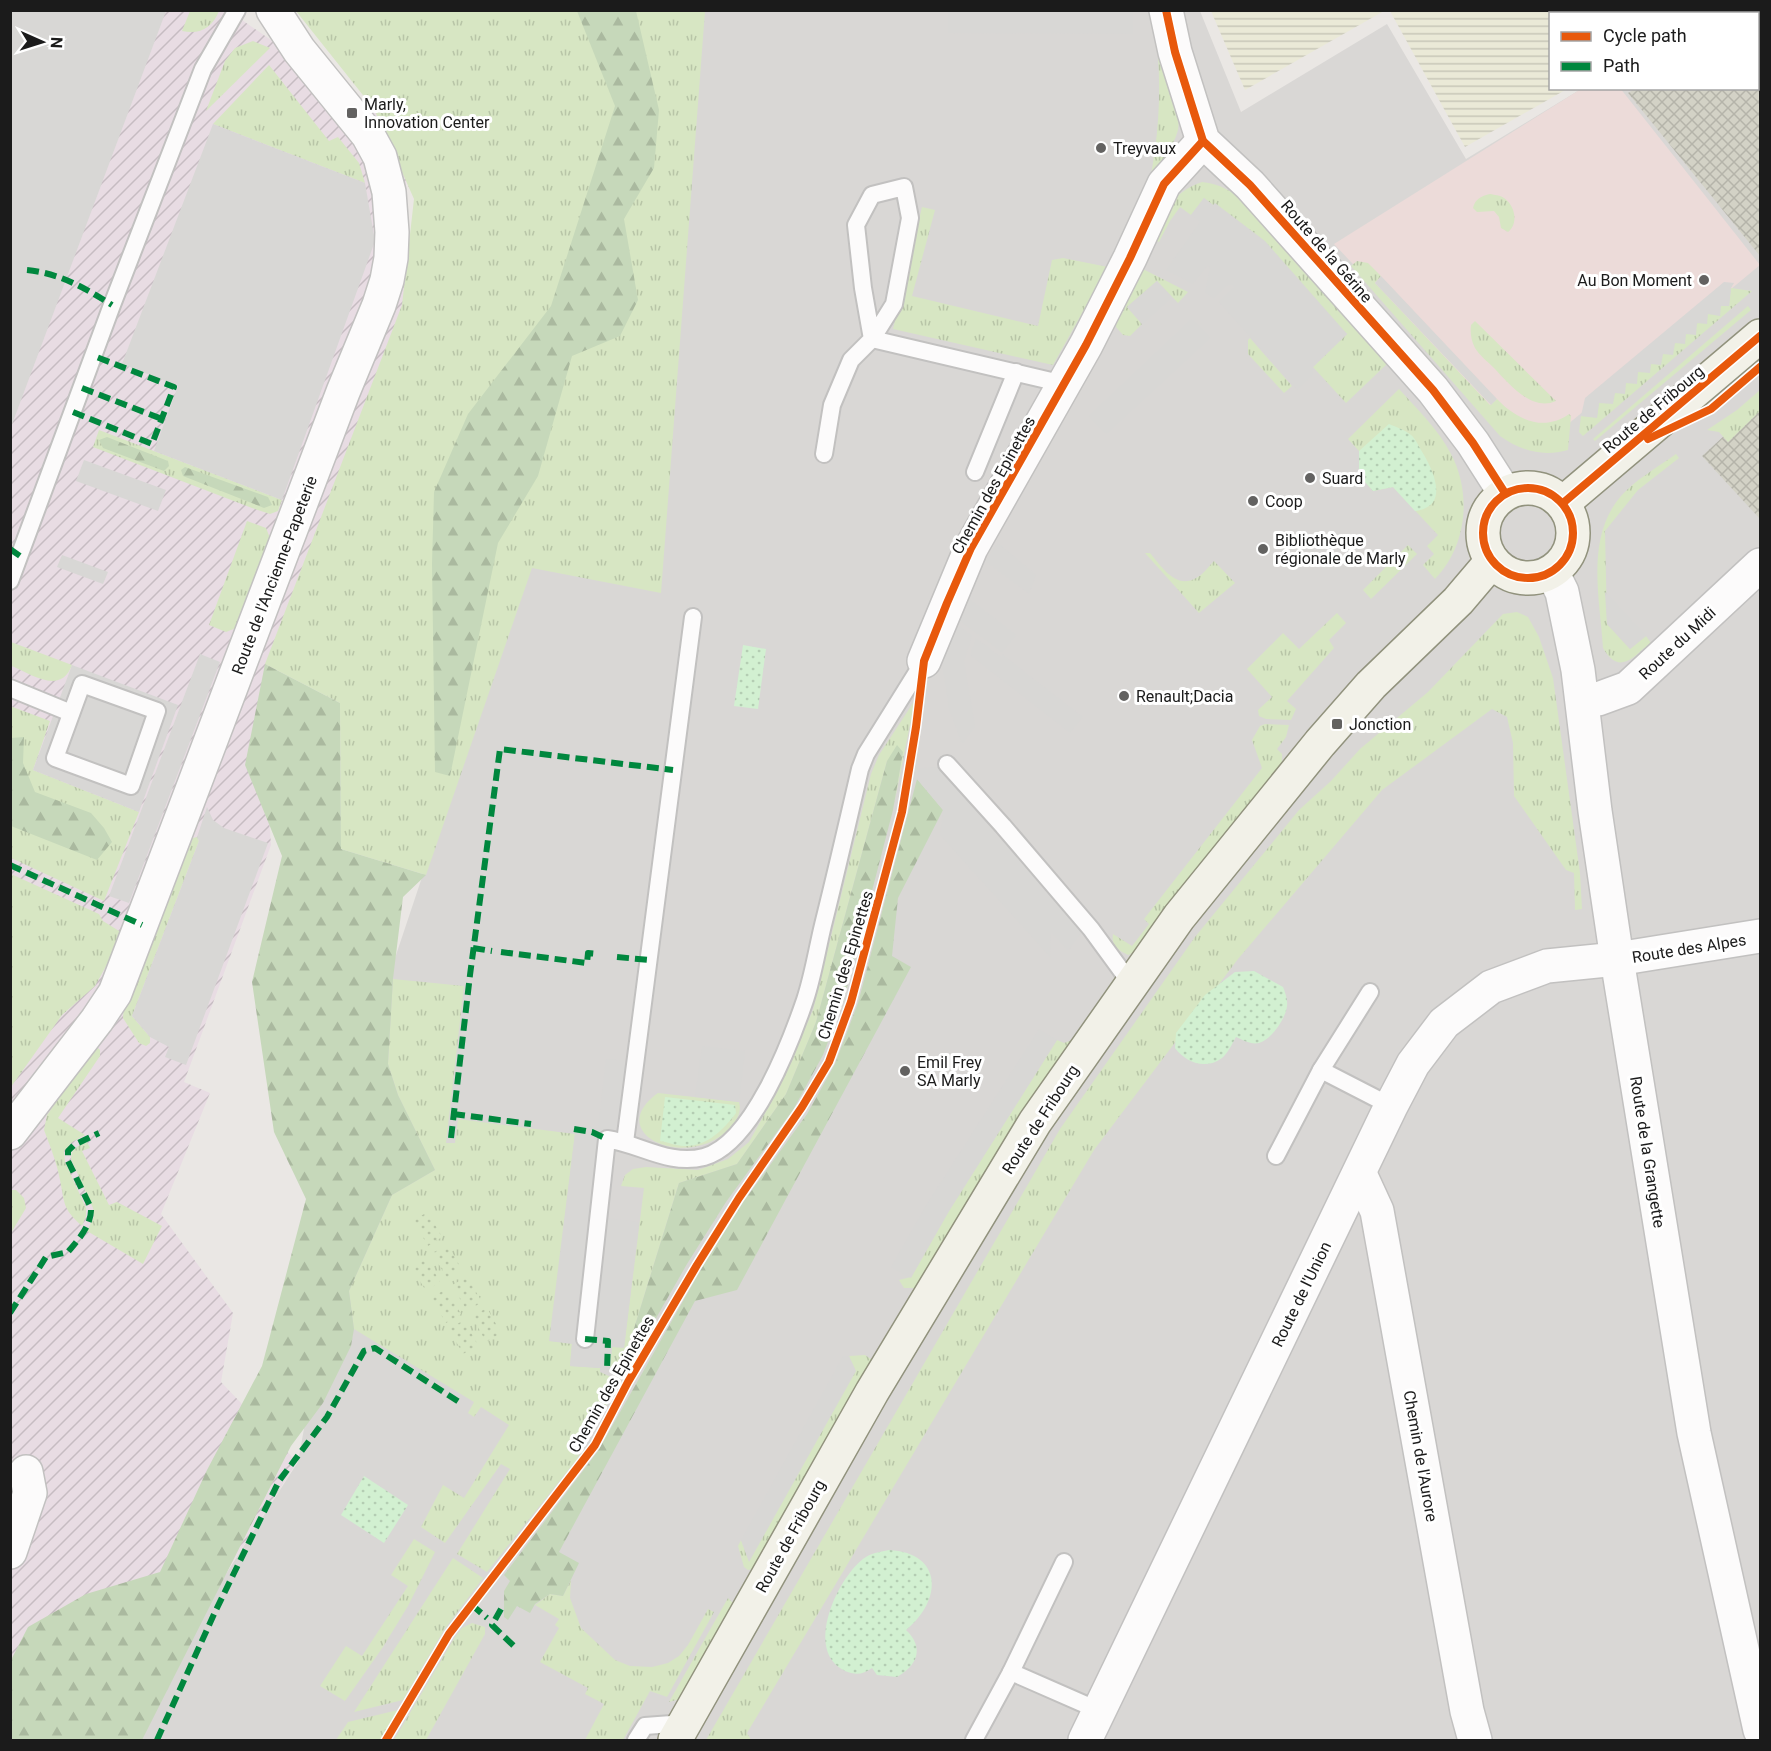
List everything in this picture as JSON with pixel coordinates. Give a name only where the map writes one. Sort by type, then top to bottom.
[{"type":"main road","name":"Route de Fribourg","points":[[1563,503],[1761,336]]},
{"type":"main road","points":[[1520,488],[1536,488],[1551,493],[1563,503],[1570,514],[1574,540],[1563,563],[1552,572],[1534,578],[1514,577],[1502,571],[1492,561],[1486,550],[1482,534],[1485,518],[1492,504],[1505,493],[1520,488]]},
{"type":"main road","name":"Route de Fribourg","points":[[680,1732],[872,1392],[1035,1122],[1179,917],[1320,743],[1371,686],[1458,601],[1492,561]]},
{"type":"street","name":"Route de l'Ancienne-Papeterie","points":[[10,1134],[115,993],[387,280],[392,232],[389,192],[380,157],[357,120],[299,50],[273,10]]},
{"type":"street","name":"Route de la Gérine","points":[[1166,10],[1175,52],[1203,141],[1250,185],[1433,390],[1473,443],[1505,493]]},
{"type":"street","name":"Chemin des Epinettes","points":[[924,661],[971,548],[1064,384],[1130,258],[1164,184],[1203,141]]},
{"type":"street","name":"Route du Midi","points":[[1583,701],[1598,699],[1628,688],[1761,566]]},
{"type":"street","name":"Route de la Grangette","points":[[1552,572],[1562,592],[1578,670],[1595,811],[1617,959],[1694,1433],[1761,1730]]},
{"type":"street","name":"Route des Alpes","points":[[1617,959],[1761,936]]},
{"type":"street","name":"Route de l'Union","points":[[1084,1740],[1413,1064],[1444,1023],[1491,987],[1547,966],[1617,959]]},
{"type":"street","name":"Chemin de l'Aurore","points":[[1360,1174],[1377,1211],[1467,1711],[1475,1740]]},
{"type":"street","points":[[10,1552],[30,1493],[26,1473]]},
{"type":"lane","points":[[10,581],[202,69],[237,10]]},
{"type":"lane","points":[[824,453],[832,405],[851,360],[872,339],[894,304],[910,218],[904,187],[872,195],[856,225],[863,288],[872,339]]},
{"type":"lane","points":[[872,339],[1064,384]]},
{"type":"lane","points":[[975,471],[1016,372]]},
{"type":"lane","points":[[625,1142],[693,617]]},
{"type":"lane","points":[[585,1339],[607,1139],[625,1142],[655,1155],[690,1160],[720,1150],[732,1141],[745,1125],[765,1093],[786,1049],[806,998],[860,769],[873,740],[924,661]]},
{"type":"lane","points":[[82,684],[157,711],[131,786],[55,758],[71,713],[82,684]]},
{"type":"lane","points":[[10,688],[71,713]]},
{"type":"lane","points":[[947,764],[1091,929],[1132,985]]},
{"type":"lane","points":[[1276,1156],[1321,1070],[1370,992]]},
{"type":"lane","points":[[1321,1070],[1391,1106]]},
{"type":"lane","points":[[974,1740],[1011,1672],[1064,1562]]},
{"type":"lane","points":[[1011,1672],[1100,1711]]},
{"type":"lane","points":[[636,1740],[645,1726],[680,1732]]},
{"type":"shaded area","points":[[10,11],[166,11],[11,427]]},
{"type":"shaded area","points":[[11,11],[229,11],[405,133],[409,308],[260,696],[271,845],[184,1082],[210,1093],[161,1214],[233,1313],[221,1382],[297,1462],[119,1740],[11,1740]]},
{"type":"shaded area","points":[[630,11],[1200,11],[1241,112],[1387,24],[1466,159],[1579,90],[1759,90],[1759,12],[1730,12],[1760,11],[1760,1740],[119,1740],[298,1462],[382,997],[522,578]]},
{"type":"shaded area","points":[[948,11],[1133,11],[1133,34],[948,33]]},
{"type":"shaded area","points":[[1759,39],[1760,256],[1628,93],[1633,90],[1759,90]]},
{"type":"shaded area","points":[[1579,90],[1622,90],[1760,265],[1544,444],[1518,439],[1334,244]]},
{"type":"shaded area","points":[[213,124],[365,183],[375,241],[282,500],[154,451],[178,386],[122,364]]},
{"type":"shaded area","points":[[1204,198],[1213,205],[1215,203],[1265,241],[1347,334],[1313,367],[1313,375],[1297,390],[1219,302],[1234,287],[1233,285],[1228,285],[1214,299],[1205,292],[1210,268],[1208,265],[1193,284],[1166,270],[1200,222],[1191,215]]},
{"type":"shaded area","points":[[1381,276],[1497,399],[1491,405],[1375,283]]},
{"type":"shaded area","points":[[1157,281],[1172,297],[1142,324],[1127,307]]},
{"type":"shaded area","points":[[1724,282],[1734,283],[1731,288],[1729,306],[1721,306],[1720,316],[1708,314],[1707,324],[1697,323],[1696,335],[1686,334],[1685,344],[1675,343],[1673,355],[1663,354],[1661,365],[1651,364],[1650,373],[1638,372],[1637,384],[1626,383],[1625,394],[1615,393],[1613,404],[1599,403],[1597,418],[1581,416],[1585,398]]},
{"type":"shaded area","points":[[1192,319],[1210,338],[1106,434],[1089,416]]},
{"type":"shaded area","points":[[1760,403],[1760,519],[1702,456]]},
{"type":"shaded area","points":[[84,460],[166,490],[158,511],[76,481]]},
{"type":"shaded area","points":[[998,543],[1036,575],[1029,594],[985,561]]},
{"type":"shaded area","points":[[62,555],[108,572],[103,584],[57,567]]},
{"type":"shaded area","points":[[1605,592],[1646,636],[1630,649],[1607,624]]},
{"type":"shaded area","points":[[968,598],[1016,635],[1002,652],[959,620]]},
{"type":"shaded area","points":[[954,622],[972,636],[964,661],[975,726],[962,744],[949,708],[942,662]]},
{"type":"shaded area","points":[[976,638],[1002,658],[1002,654],[1083,717],[1070,733],[970,655]]},
{"type":"shaded area","points":[[200,654],[220,662],[129,903],[109,896]]},
{"type":"shaded area","points":[[72,665],[178,705],[139,812],[33,770]]},
{"type":"shaded area","points":[[938,767],[1082,932],[1068,951],[1051,932],[1050,957],[940,835],[943,810],[917,779],[919,768]]},
{"type":"shaded area","points":[[207,807],[213,820],[224,828],[268,843],[186,1065],[165,1057],[169,1047],[150,1037],[132,1016],[199,841],[197,837]]},
{"type":"shaded area","points":[[1039,1029],[1057,1040],[949,1211],[911,1278],[891,1267],[925,1207]]},
{"type":"shaded area","points":[[702,1046],[745,1051],[739,1102],[695,1097]]},
{"type":"shaded area","points":[[606,1059],[626,1061],[608,1218],[639,1222],[624,1348],[612,1347],[610,1367],[570,1366],[572,1344],[549,1341],[576,1125],[598,1128]]},
{"type":"shaded area","points":[[843,1356],[849,1356],[856,1371],[749,1562],[741,1540]]},
{"type":"green space","points":[[190,10],[219,11],[213,22],[205,29],[194,32],[182,31]]},
{"type":"green space","points":[[296,11],[705,11],[661,593],[532,568],[426,875],[341,849],[340,703],[265,664],[402,305],[414,199],[374,109]]},
{"type":"green space","points":[[577,11],[636,11],[659,110],[654,168],[624,219],[638,300],[620,336],[572,356],[538,476],[498,543],[450,776],[435,772],[432,564],[434,492],[468,414],[551,306],[615,106]]},
{"type":"green space","points":[[1211,11],[1384,11],[1245,90]]},
{"type":"green space","points":[[1390,11],[1722,11],[1549,12],[1549,90],[1565,90],[1465,147]]},
{"type":"green space","points":[[253,41],[270,48],[206,111],[225,61],[235,48]]},
{"type":"green space","points":[[1158,57],[1163,57],[1179,122],[1173,143],[1150,180],[1158,119]]},
{"type":"green space","points":[[269,65],[329,141],[338,137],[359,163],[365,183],[213,124]]},
{"type":"green space","points":[[1202,182],[1215,184],[1245,202],[1388,363],[1346,403],[1313,367],[1347,334],[1213,205],[1204,198],[1191,215],[1180,207],[1159,242],[1149,238],[1170,204],[1183,191]]},
{"type":"green space","points":[[1490,194],[1504,198],[1511,205],[1514,224],[1508,232],[1501,228],[1499,217],[1494,211],[1477,212],[1473,208],[1479,198]]},
{"type":"green space","points":[[922,207],[935,210],[912,296],[1038,326],[1052,260],[1063,258],[1108,267],[1053,365],[893,329]]},
{"type":"green space","points":[[1357,261],[1368,263],[1381,276],[1375,283],[1490,405],[1497,399],[1522,418],[1541,423],[1560,419],[1569,414],[1571,416],[1568,450],[1541,453],[1516,446],[1500,436],[1351,266]]},
{"type":"green space","points":[[1137,266],[1188,292],[1178,303],[1157,281],[1127,307],[1142,324],[1130,336],[1123,335],[1116,327],[1117,319]]},
{"type":"green space","points":[[1731,288],[1752,291],[1583,436],[1579,432],[1581,416],[1597,417],[1599,403],[1663,354],[1708,314],[1721,306],[1729,306]]},
{"type":"green space","points":[[1748,306],[1751,310],[1595,441],[1593,439]]},
{"type":"green space","points":[[1475,321],[1556,401],[1538,403],[1530,400],[1481,356],[1472,339],[1471,325]]},
{"type":"green space","points":[[1250,338],[1292,386],[1284,393],[1248,354]]},
{"type":"green space","points":[[1399,389],[1446,445],[1458,470],[1462,486],[1464,502],[1460,535],[1446,566],[1435,579],[1423,565],[1434,554],[1427,546],[1438,535],[1393,487],[1373,491],[1359,475],[1359,451],[1348,439]]},
{"type":"green space","points":[[1760,390],[1760,411],[1728,442],[1719,432],[1707,430],[1737,410]]},
{"type":"green space","points":[[1389,424],[1412,436],[1430,467],[1436,486],[1436,495],[1433,502],[1426,508],[1415,511],[1393,487],[1373,491],[1359,475],[1359,451]]},
{"type":"green space","points":[[99,430],[282,500],[278,511],[270,514],[252,508],[93,447]]},
{"type":"green space","points":[[107,437],[168,461],[169,466],[164,471],[103,448],[99,440]]},
{"type":"green space","points":[[1676,454],[1679,458],[1638,490],[1605,531],[1607,624],[1630,649],[1646,636],[1653,650],[1650,653],[1644,648],[1628,661],[1618,662],[1613,660],[1603,648],[1597,569],[1603,530],[1621,496],[1640,479]]},
{"type":"green space","points":[[185,467],[268,497],[272,505],[264,508],[183,476],[181,470]]},
{"type":"green space","points":[[247,521],[266,528],[270,538],[236,628],[226,632],[209,625]]},
{"type":"green space","points":[[1408,545],[1417,554],[1371,599],[1363,590]]},
{"type":"green space","points":[[1145,553],[1150,553],[1164,570],[1182,581],[1199,577],[1214,561],[1235,583],[1199,613]]},
{"type":"green space","points":[[1517,612],[1528,617],[1539,637],[1553,678],[1580,873],[1582,909],[1575,910],[1574,873],[1566,870],[1514,796],[1513,743],[1507,717],[1492,709],[1382,790],[1238,959],[1094,1150],[747,1733],[751,1740],[706,1740],[1060,1129],[1195,937],[1299,810],[1331,781],[1360,749],[1428,692],[1503,614]]},
{"type":"green space","points":[[1337,613],[1346,623],[1329,640],[1334,648],[1287,701],[1296,709],[1291,720],[1266,719],[1259,716],[1258,710],[1272,697],[1247,669],[1283,633],[1299,649]]},
{"type":"green space","points":[[11,642],[72,665],[61,679],[53,681],[37,678],[12,666]]},
{"type":"green space","points":[[743,645],[766,649],[758,709],[734,706]]},
{"type":"green space","points":[[265,664],[340,703],[341,849],[426,875],[403,897],[393,979],[388,1064],[398,1095],[435,1170],[392,1195],[349,1291],[354,1329],[351,1346],[323,1403],[291,1446],[142,1740],[11,1740],[11,1660],[28,1627],[86,1594],[160,1572],[207,1470],[262,1366],[306,1199],[274,1132],[252,982],[282,856],[245,765]]},
{"type":"green space","points":[[915,700],[893,810],[903,752],[887,761],[816,1022],[786,1094],[737,1164],[679,1183],[628,1348],[619,1366],[627,1369],[624,1374],[610,1367],[612,1347],[624,1347],[644,1188],[621,1186],[625,1175],[633,1169],[646,1167],[698,1170],[728,1159],[749,1142],[779,1088],[813,1010],[871,774],[879,755]]},
{"type":"green space","points":[[10,706],[50,721],[33,770],[139,812],[104,901],[11,858]]},
{"type":"green space","points":[[1265,724],[1289,725],[1286,737],[1277,749],[1282,754],[1282,762],[1135,952],[1128,955],[1121,951],[1114,945],[1113,934],[1132,946],[1149,924],[1144,919],[1262,768],[1252,740],[1260,726]]},
{"type":"green space","points":[[24,737],[23,763],[35,792],[91,813],[104,828],[112,842],[97,860],[11,826],[11,738]]},
{"type":"green space","points":[[897,745],[903,752],[893,810],[844,999],[823,1055],[793,1110],[726,1202],[687,1264],[627,1369],[619,1366],[628,1348],[679,1183],[737,1164],[786,1094],[816,1022],[887,761]]},
{"type":"green space","points":[[917,779],[943,810],[898,898],[892,956],[911,967],[737,1290],[695,1301],[559,1552],[579,1563],[563,1596],[550,1594],[535,1604],[530,1613],[517,1606],[508,1620],[504,1617],[504,1591],[510,1581],[504,1575],[598,1451],[703,1266],[744,1201],[807,1114],[835,1064],[858,1003]]},
{"type":"green space","points":[[197,837],[199,841],[132,1016],[150,1037],[150,1043],[146,1046],[139,1043],[123,1018],[124,1004],[139,976],[193,838]]},
{"type":"green space","points":[[11,874],[99,914],[103,921],[124,934],[95,986],[62,1015],[11,1087]]},
{"type":"green space","points":[[1254,971],[1283,987],[1287,1004],[1286,1011],[1273,1033],[1259,1043],[1247,1042],[1236,1037],[1222,1058],[1209,1064],[1197,1063],[1185,1058],[1175,1048],[1176,1033],[1205,995],[1235,972]]},
{"type":"green space","points":[[393,979],[464,986],[446,1143],[455,1143],[458,1119],[575,1134],[550,1341],[572,1343],[570,1366],[600,1368],[600,1372],[620,1381],[577,1459],[487,1572],[457,1554],[510,1469],[501,1464],[445,1543],[421,1527],[443,1485],[464,1498],[509,1425],[481,1407],[474,1417],[468,1413],[474,1402],[354,1329],[349,1291],[392,1195],[435,1170],[398,1095],[388,1064]]},
{"type":"green space","points":[[1057,1040],[1064,1043],[1072,1040],[1016,1124],[915,1288],[904,1288],[899,1280],[911,1277],[949,1211]]},
{"type":"green space","points":[[98,1048],[100,1056],[58,1118],[85,1135],[72,1142],[64,1151],[65,1162],[86,1208],[82,1226],[65,1205],[57,1167],[44,1130],[47,1115],[93,1050]]},
{"type":"green space","points":[[658,1093],[739,1102],[739,1112],[731,1127],[713,1140],[694,1147],[674,1147],[657,1143],[645,1134],[639,1122],[643,1108]]},
{"type":"green space","points":[[665,1097],[735,1105],[736,1113],[720,1131],[700,1144],[684,1146],[660,1141]]},
{"type":"green space","points":[[87,1142],[90,1148],[82,1151],[109,1205],[117,1202],[162,1226],[143,1264],[87,1231],[94,1217],[93,1208],[71,1155],[78,1146]]},
{"type":"green space","points":[[11,1190],[16,1190],[24,1198],[26,1208],[11,1233]]},
{"type":"green space","points":[[428,1212],[442,1237],[428,1246],[413,1220]]},
{"type":"green space","points":[[448,1245],[462,1270],[447,1278],[432,1253]]},
{"type":"green space","points":[[426,1257],[440,1282],[426,1291],[411,1266]]},
{"type":"green space","points":[[467,1277],[482,1302],[467,1311],[452,1285]]},
{"type":"green space","points":[[446,1289],[461,1314],[446,1323],[431,1298]]},
{"type":"green space","points":[[487,1308],[501,1333],[486,1342],[472,1316]]},
{"type":"green space","points":[[464,1320],[478,1345],[463,1354],[449,1329]]},
{"type":"green space","points":[[865,1355],[871,1359],[873,1367],[759,1567],[748,1570],[744,1567],[738,1546],[741,1540],[749,1561],[855,1371],[849,1356]]},
{"type":"green space","points":[[364,1476],[408,1505],[384,1543],[341,1515]]},
{"type":"green space","points":[[414,1539],[435,1552],[408,1606],[383,1647],[345,1701],[320,1686],[346,1646],[362,1656],[408,1586],[391,1575]]},
{"type":"green space","points":[[889,1550],[907,1553],[920,1560],[928,1569],[932,1580],[931,1593],[926,1606],[906,1630],[915,1643],[916,1656],[910,1668],[897,1677],[877,1675],[872,1668],[862,1673],[851,1673],[836,1665],[828,1652],[825,1636],[828,1619],[842,1584],[852,1570],[869,1555]]},
{"type":"green space","points":[[453,1558],[483,1578],[444,1630],[403,1700],[354,1712]]},
{"type":"green space","points":[[571,1580],[570,1598],[581,1628],[615,1660],[630,1666],[652,1667],[668,1663],[679,1656],[688,1645],[708,1609],[714,1612],[667,1697],[650,1691],[623,1740],[585,1740],[604,1704],[585,1694],[588,1688],[540,1662],[559,1628],[555,1625],[559,1619],[535,1605],[550,1594],[563,1596]]},
{"type":"green space","points":[[728,1598],[733,1603],[734,1613],[680,1699],[669,1702]]},
{"type":"green space","points":[[472,1623],[485,1627],[485,1634],[426,1740],[394,1740],[455,1637],[462,1628]]},
{"type":"green space","points":[[398,1710],[381,1740],[336,1740],[348,1722]]},
{"type":"marked path","points":[[27,270],[61,278],[82,287],[112,305]]},
{"type":"marked path","points":[[73,412],[152,444],[174,387],[94,356]]},
{"type":"marked path","points":[[82,388],[162,419]]},
{"type":"marked path","points":[[10,549],[20,556]]},
{"type":"marked path","points":[[451,1138],[500,749],[673,770]]},
{"type":"marked path","points":[[10,865],[142,925]]},
{"type":"marked path","points":[[473,948],[492,951]]},
{"type":"marked path","points":[[501,952],[587,963],[588,953],[599,954]]},
{"type":"marked path","points":[[617,957],[649,960]]},
{"type":"marked path","points":[[453,1114],[531,1124]]},
{"type":"marked path","points":[[574,1129],[592,1132],[607,1139]]},
{"type":"marked path","points":[[10,1313],[46,1257],[68,1252],[87,1226],[91,1208],[68,1161],[68,1151],[74,1145],[99,1133]]},
{"type":"marked path","points":[[585,1339],[608,1341],[607,1370]]},
{"type":"marked path","points":[[157,1740],[215,1612],[279,1481],[327,1417],[364,1351],[375,1348],[459,1402]]},
{"type":"marked path","points":[[472,1605],[487,1618]]},
{"type":"marked path","points":[[501,1609],[492,1625],[517,1649]]},
{"type":"cycle path","points":[[1166,10],[1175,52],[1203,141],[1250,185],[1433,390],[1473,443],[1505,493]]},
{"type":"cycle path","points":[[386,1740],[449,1634],[595,1445],[628,1382],[697,1265],[739,1198],[802,1107],[829,1062],[851,1002],[902,812],[924,661],[947,603],[971,548],[1086,345],[1164,184],[1203,141]]},
{"type":"cycle path","points":[[1563,503],[1760,336]]},
{"type":"cycle path","points":[[1648,439],[1711,409],[1760,367]]},
{"type":"cycle path","points":[[1519,488],[1537,488],[1553,495],[1566,508],[1573,524],[1573,533],[1573,542],[1566,558],[1553,571],[1537,578],[1519,578],[1503,571],[1490,558],[1483,542],[1483,524],[1490,508],[1503,495],[1519,488]]},
{"type":"place","name":"Marly, Innovation Center","points":[[352,113]]},
{"type":"place","name":"Treyvaux","points":[[1101,148]]},
{"type":"place","name":"Au Bon Moment","points":[[1704,280]]},
{"type":"place","name":"Suard","points":[[1310,478]]},
{"type":"place","name":"Coop","points":[[1253,501]]},
{"type":"place","name":"Bibliothèque régionale de Marly","points":[[1263,549]]},
{"type":"place","name":"Renault;Dacia","points":[[1124,696]]},
{"type":"place","name":"Jonction","points":[[1337,724]]},
{"type":"place","name":"Emil Frey SA Marly","points":[[905,1071]]}]
